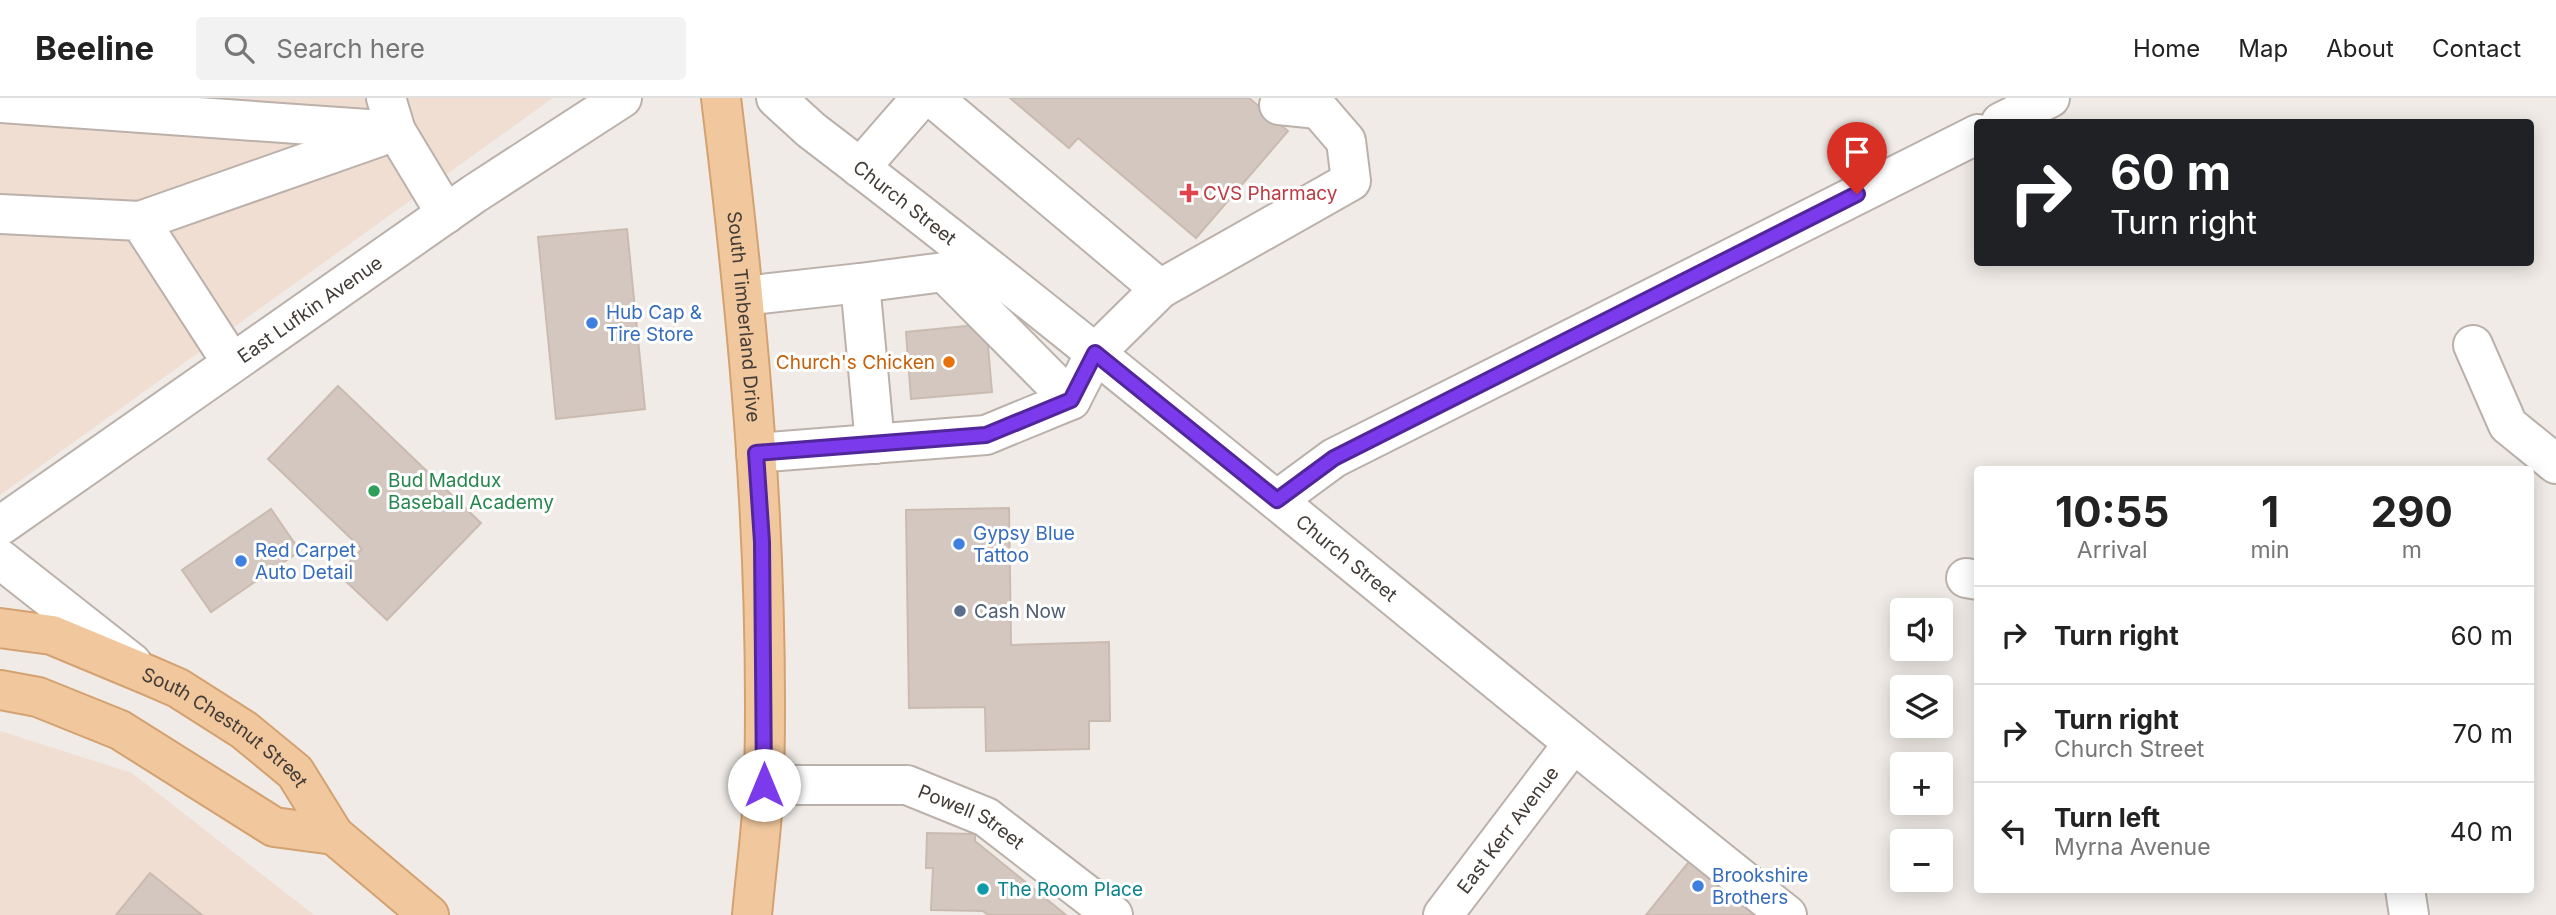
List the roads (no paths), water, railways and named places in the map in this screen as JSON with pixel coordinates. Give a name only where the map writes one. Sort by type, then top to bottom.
[{"type":"main road","name":"South Timberland Drive","points":[[721,98],[744,296],[762,542],[764,785],[753,908]]},
{"type":"main road","points":[[0,628],[52,635],[148,675]]},
{"type":"main road","name":"South Chestnut Street","points":[[148,675],[178,688],[244,730],[295,772],[334,835],[429,915]]},
{"type":"main road","points":[[0,690],[38,698],[120,730],[274,827],[334,835]]},
{"type":"street","name":"East Lufkin Avenue","points":[[0,526],[446,214],[622,98]]},
{"type":"street","name":"Church Street","points":[[776,98],[811,130],[1277,500],[1572,745],[1787,915]]},
{"type":"street","points":[[860,168],[921,98]]},
{"type":"street","points":[[933,98],[1160,289]]},
{"type":"street","points":[[2007,119],[2050,98]]},
{"type":"street","points":[[0,103],[391,114]]},
{"type":"street","points":[[756,453],[986,435],[1071,400],[1095,353],[1160,289],[1351,181],[1346,141],[1302,104]]},
{"type":"street","points":[[391,114],[446,214]]},
{"type":"street","points":[[0,214],[140,221],[391,114]]},
{"type":"street","points":[[1277,500],[1334,458],[1974,136]]},
{"type":"street","points":[[140,221],[232,363]]},
{"type":"street","points":[[744,296],[944,272],[1071,400]]},
{"type":"street","points":[[860,283],[875,444]]},
{"type":"street","points":[[2473,345],[2508,425],[2556,464]]},
{"type":"street","name":"South Chestnut Street","points":[[0,559],[148,675]]},
{"type":"street","name":"East Kerr Avenue","points":[[1443,915],[1572,745]]},
{"type":"street","name":"Powell Street","points":[[764,785],[907,785],[986,817],[1113,915]]},
{"type":"street","points":[[2406,893],[2409,915]]},
{"type":"place","name":"CVS Pharmacy","points":[[1189,193]]},
{"type":"place","name":"Hub Cap & Tire Store","points":[[592,323]]},
{"type":"place","name":"Church's Chicken","points":[[949,362]]},
{"type":"place","name":"Bud Maddux Baseball Academy","points":[[374,491]]},
{"type":"place","name":"Gypsy Blue Tattoo","points":[[959,544]]},
{"type":"place","name":"Red Carpet Auto Detail","points":[[241,561]]},
{"type":"place","name":"Cash Now","points":[[960,611]]},
{"type":"place","name":"Brookshire Brothers","points":[[1698,886]]},
{"type":"place","name":"The Room Place","points":[[983,889]]}]
